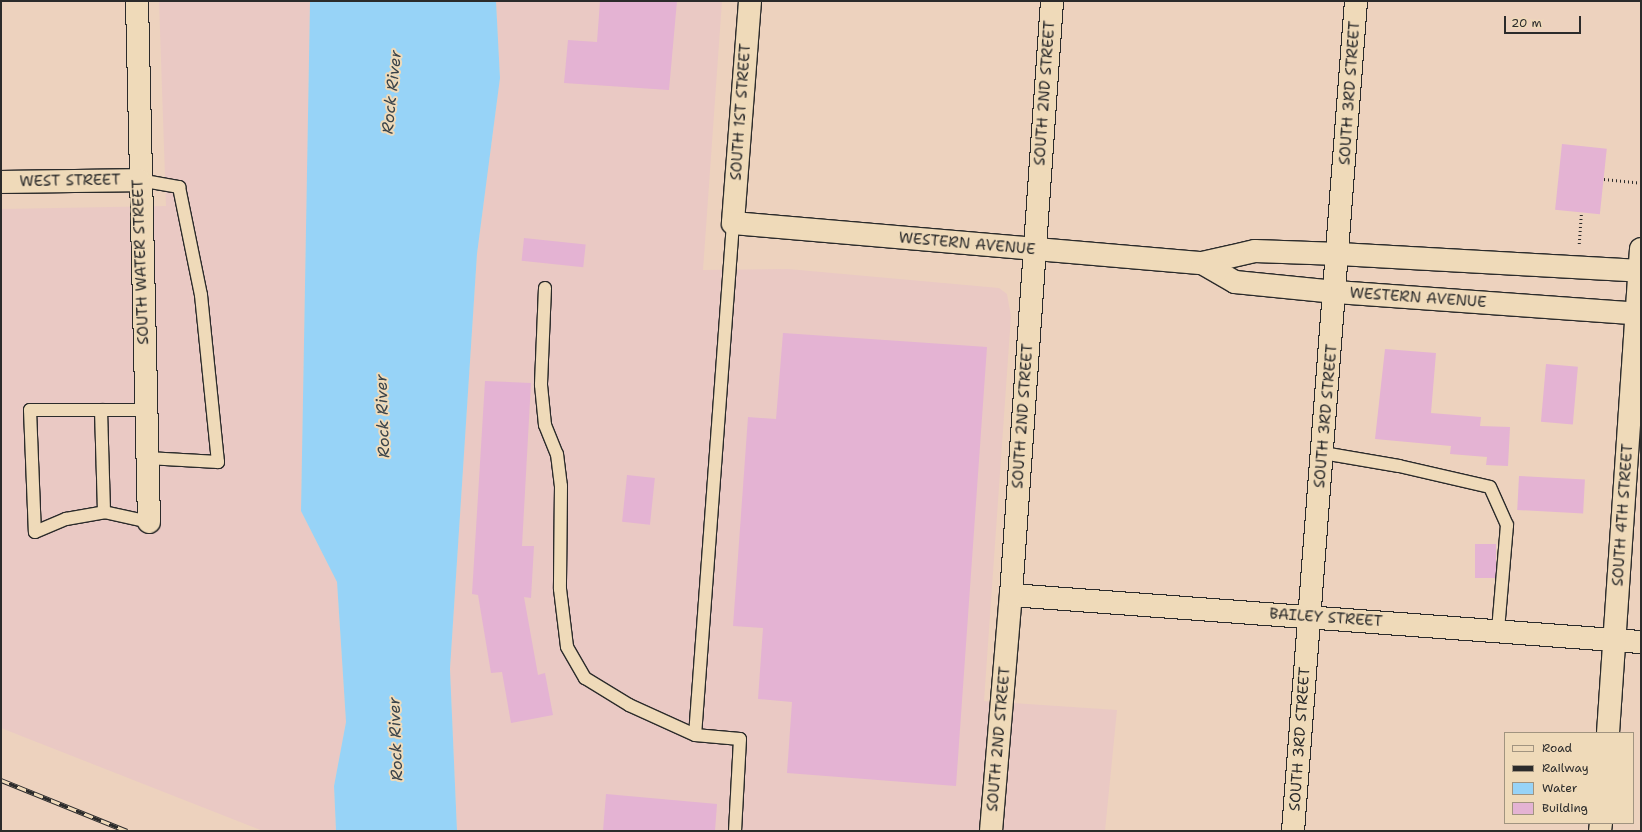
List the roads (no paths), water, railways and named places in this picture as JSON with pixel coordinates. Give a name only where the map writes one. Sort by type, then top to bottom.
[{"type":"street","name":"SOUTH WATER STREET","points":[[137,1],[139,180],[149,522]]},
{"type":"street","name":"SOUTH 1ST STREET","points":[[733,223],[750,1]]},
{"type":"street","name":"SOUTH 2ND STREET","points":[[991,831],[1011,595],[1033,249],[1052,1]]},
{"type":"street","name":"SOUTH 3RD STREET","points":[[1293,831],[1339,254],[1356,1]]},
{"type":"street","name":"WEST STREET","points":[[1,182],[139,180]]},
{"type":"street","name":"WESTERN AVENUE","points":[[733,223],[1202,263],[1254,251],[1578,266],[1640,271]]},
{"type":"street","name":"SOUTH 4TH STREET","points":[[1608,732],[1639,313],[1641,249]]},
{"type":"street","name":"WESTERN AVENUE","points":[[1202,263],[1235,282],[1336,292],[1639,313]]},
{"type":"street","name":"BAILEY STREET","points":[[1011,595],[1641,642]]},
{"type":"lane","points":[[139,180],[178,187],[201,295],[218,462],[147,458]]},
{"type":"lane","points":[[695,735],[733,223]]},
{"type":"lane","points":[[546,288],[542,385],[545,426],[557,454],[561,486],[560,589],[567,647],[585,678],[628,705],[695,735],[740,739],[735,831]]},
{"type":"lane","points":[[146,410],[30,410],[35,532],[66,520],[104,512],[149,522]]},
{"type":"lane","points":[[101,410],[104,512]]},
{"type":"lane","points":[[1323,454],[1393,464],[1490,488],[1507,525],[1498,631]]},
{"type":"water","name":"Rock River","points":[[310,1],[496,1],[500,78],[477,254],[450,669],[457,831],[336,831],[334,786],[346,722],[337,582],[301,511]]},
{"type":"railway","points":[[1,780],[127,831]]}]
